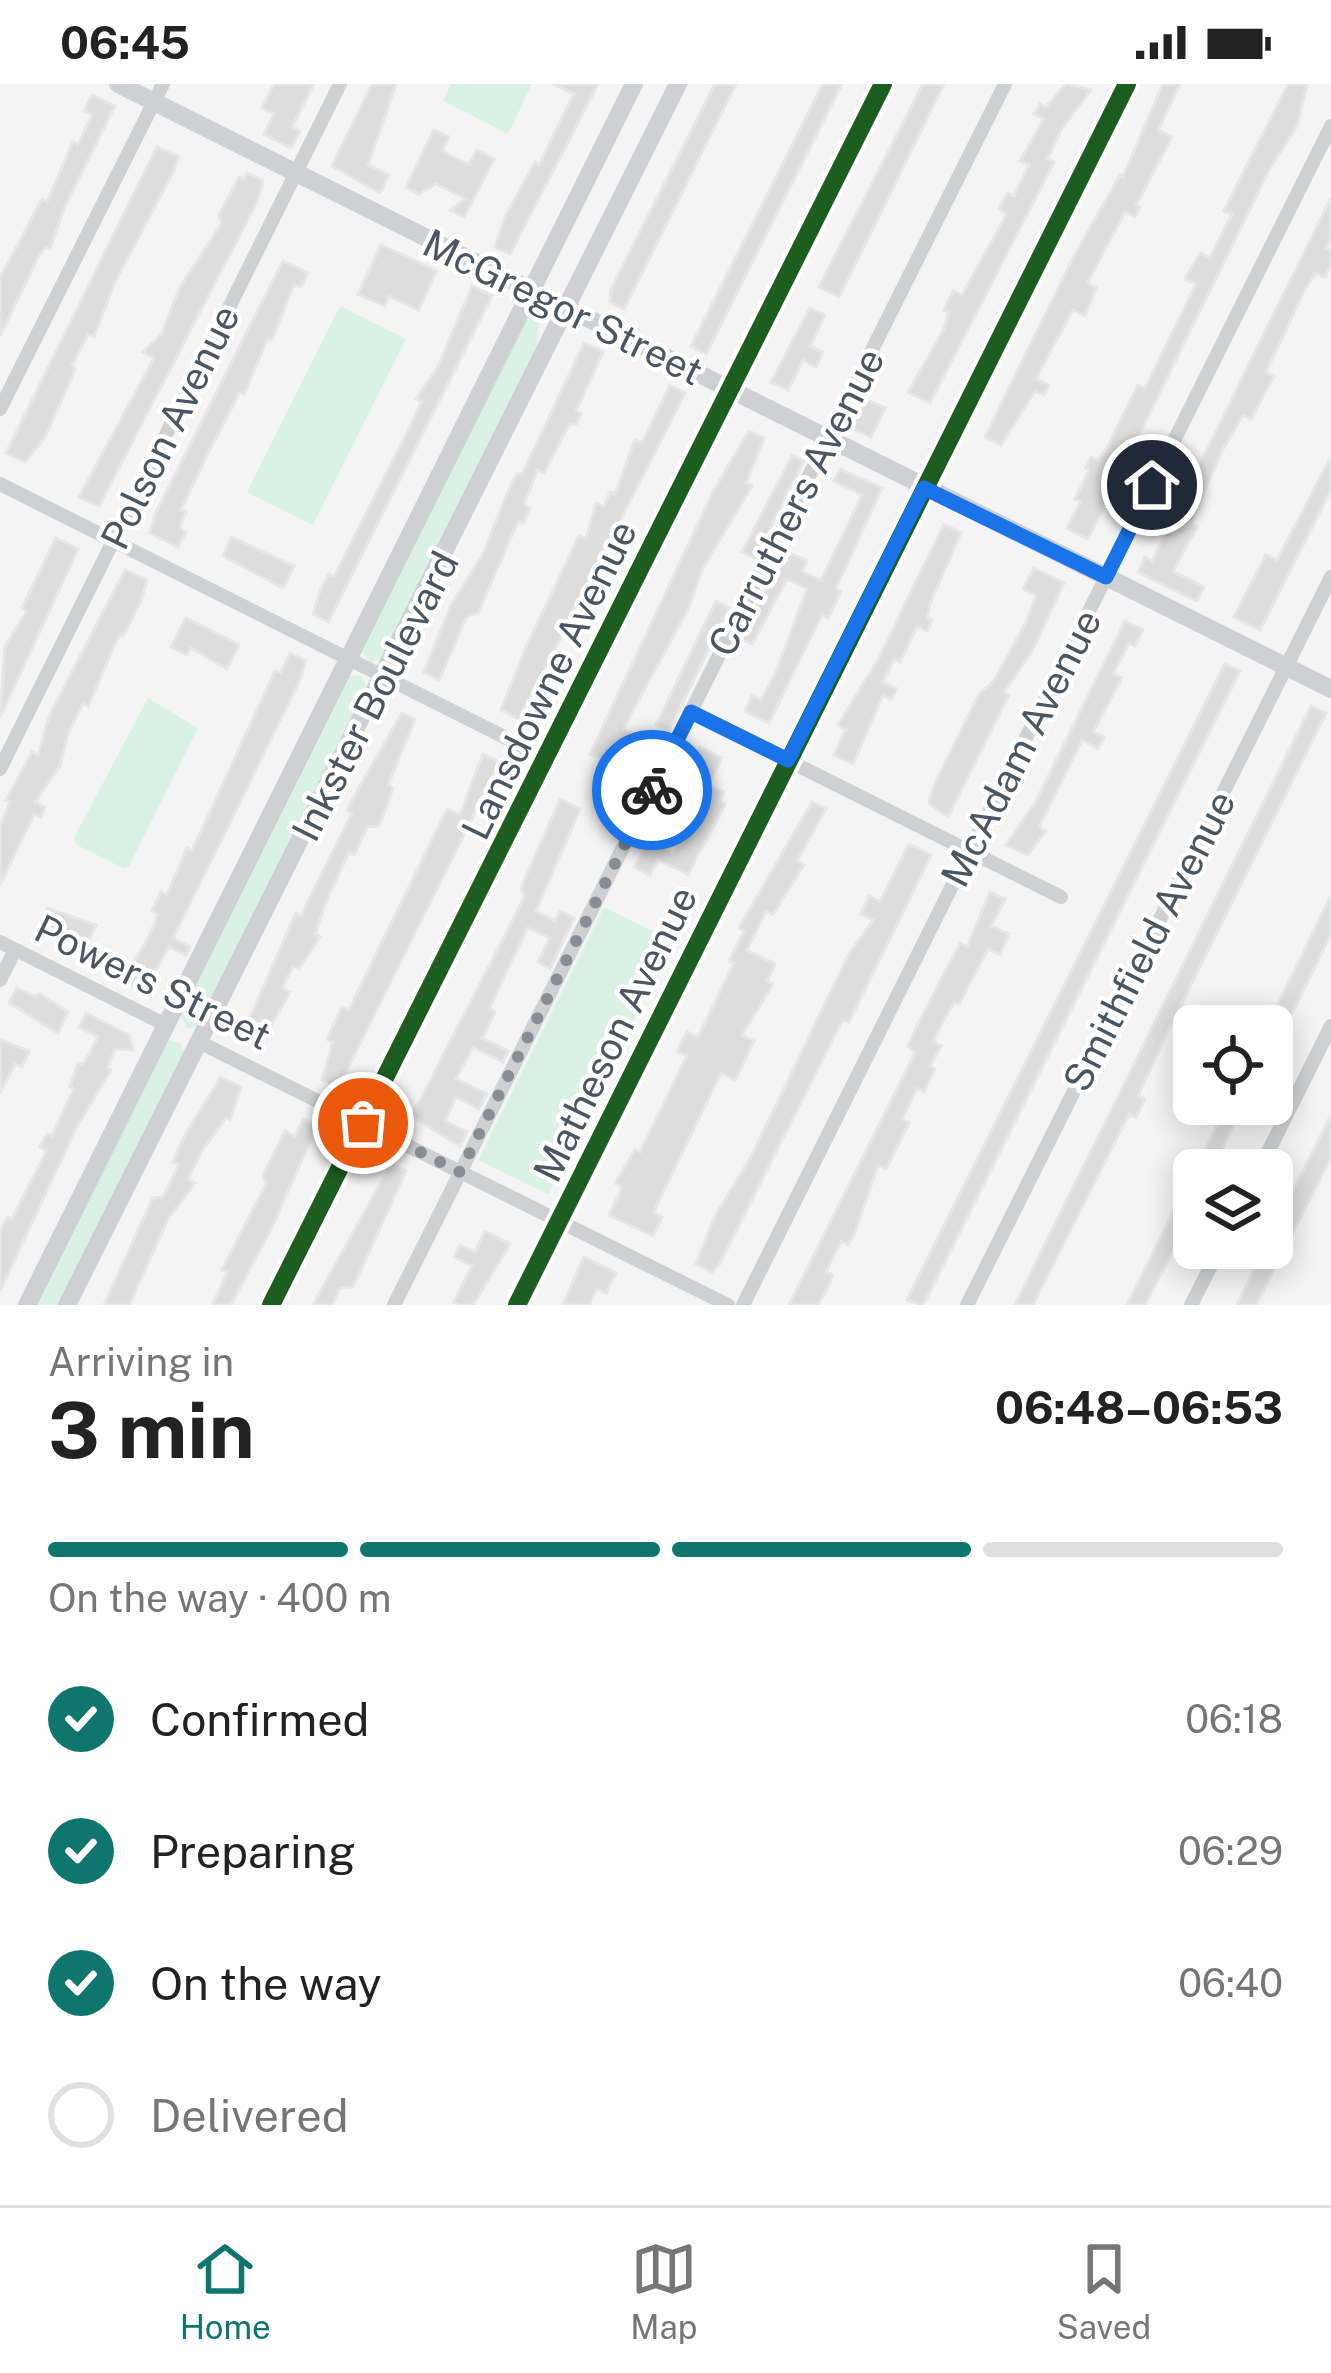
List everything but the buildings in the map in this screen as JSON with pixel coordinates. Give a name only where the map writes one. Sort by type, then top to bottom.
[{"type":"main road","name":"McGregor Street","points":[[118,84],[1331,689]]},
{"type":"main road","name":"Inkster Boulevard","points":[[27,1305],[634,84]]},
{"type":"main road","name":"Inkster Boulevard","points":[[67,1305],[386,677],[679,84]]},
{"type":"street","points":[[0,409],[163,84]]},
{"type":"street","name":"Polson Avenue","points":[[0,770],[340,84]]},
{"type":"street","name":"Lansdowne Avenue","points":[[271,1305],[883,84]]},
{"type":"street","name":"Carruthers Avenue","points":[[394,1305],[1004,84]]},
{"type":"street","name":"Matheson Avenue","points":[[517,1305],[1127,84]]},
{"type":"street","name":"McAdam Avenue","points":[[743,1305],[1331,126]]},
{"type":"street","points":[[0,484],[349,655],[548,759]]},
{"type":"street","name":"Smithfield Avenue","points":[[968,1305],[1331,577]]},
{"type":"street","points":[[691,712],[1061,897]]},
{"type":"street","name":"Powers Street","points":[[0,942],[166,1025]]},
{"type":"street","points":[[0,980],[15,950]]},
{"type":"street","points":[[1270,1149],[1331,1027]]},
{"type":"street","name":"Powers Street","points":[[201,1042],[728,1305]]},
{"type":"street","points":[[1192,1305],[1210,1269]]},
{"type":"green space","points":[[451,84],[532,84],[508,134],[443,101]]},
{"type":"green space","points":[[340,306],[406,339],[313,525],[247,492]]},
{"type":"green space","points":[[539,313],[537,348],[382,658],[371,663],[360,650],[529,314]]},
{"type":"green space","points":[[350,675],[362,676],[367,688],[197,1026],[187,1029],[179,1012]]},
{"type":"green space","points":[[148,698],[198,728],[129,866],[123,868],[77,845],[74,838]]},
{"type":"green space","points":[[604,907],[673,941],[548,1194],[478,1160]]},
{"type":"green space","points":[[169,1040],[180,1043],[184,1052],[59,1305],[33,1305]]},
{"type":"cycle path","points":[[271,1305],[883,84]]},
{"type":"cycle path","points":[[517,1305],[1127,84]]},
{"type":"way so far","points":[[363,1123],[460,1172],[652,790]]},
{"type":"route","points":[[652,790],[691,712],[788,760],[924,488],[1106,577],[1152,485]]}]
